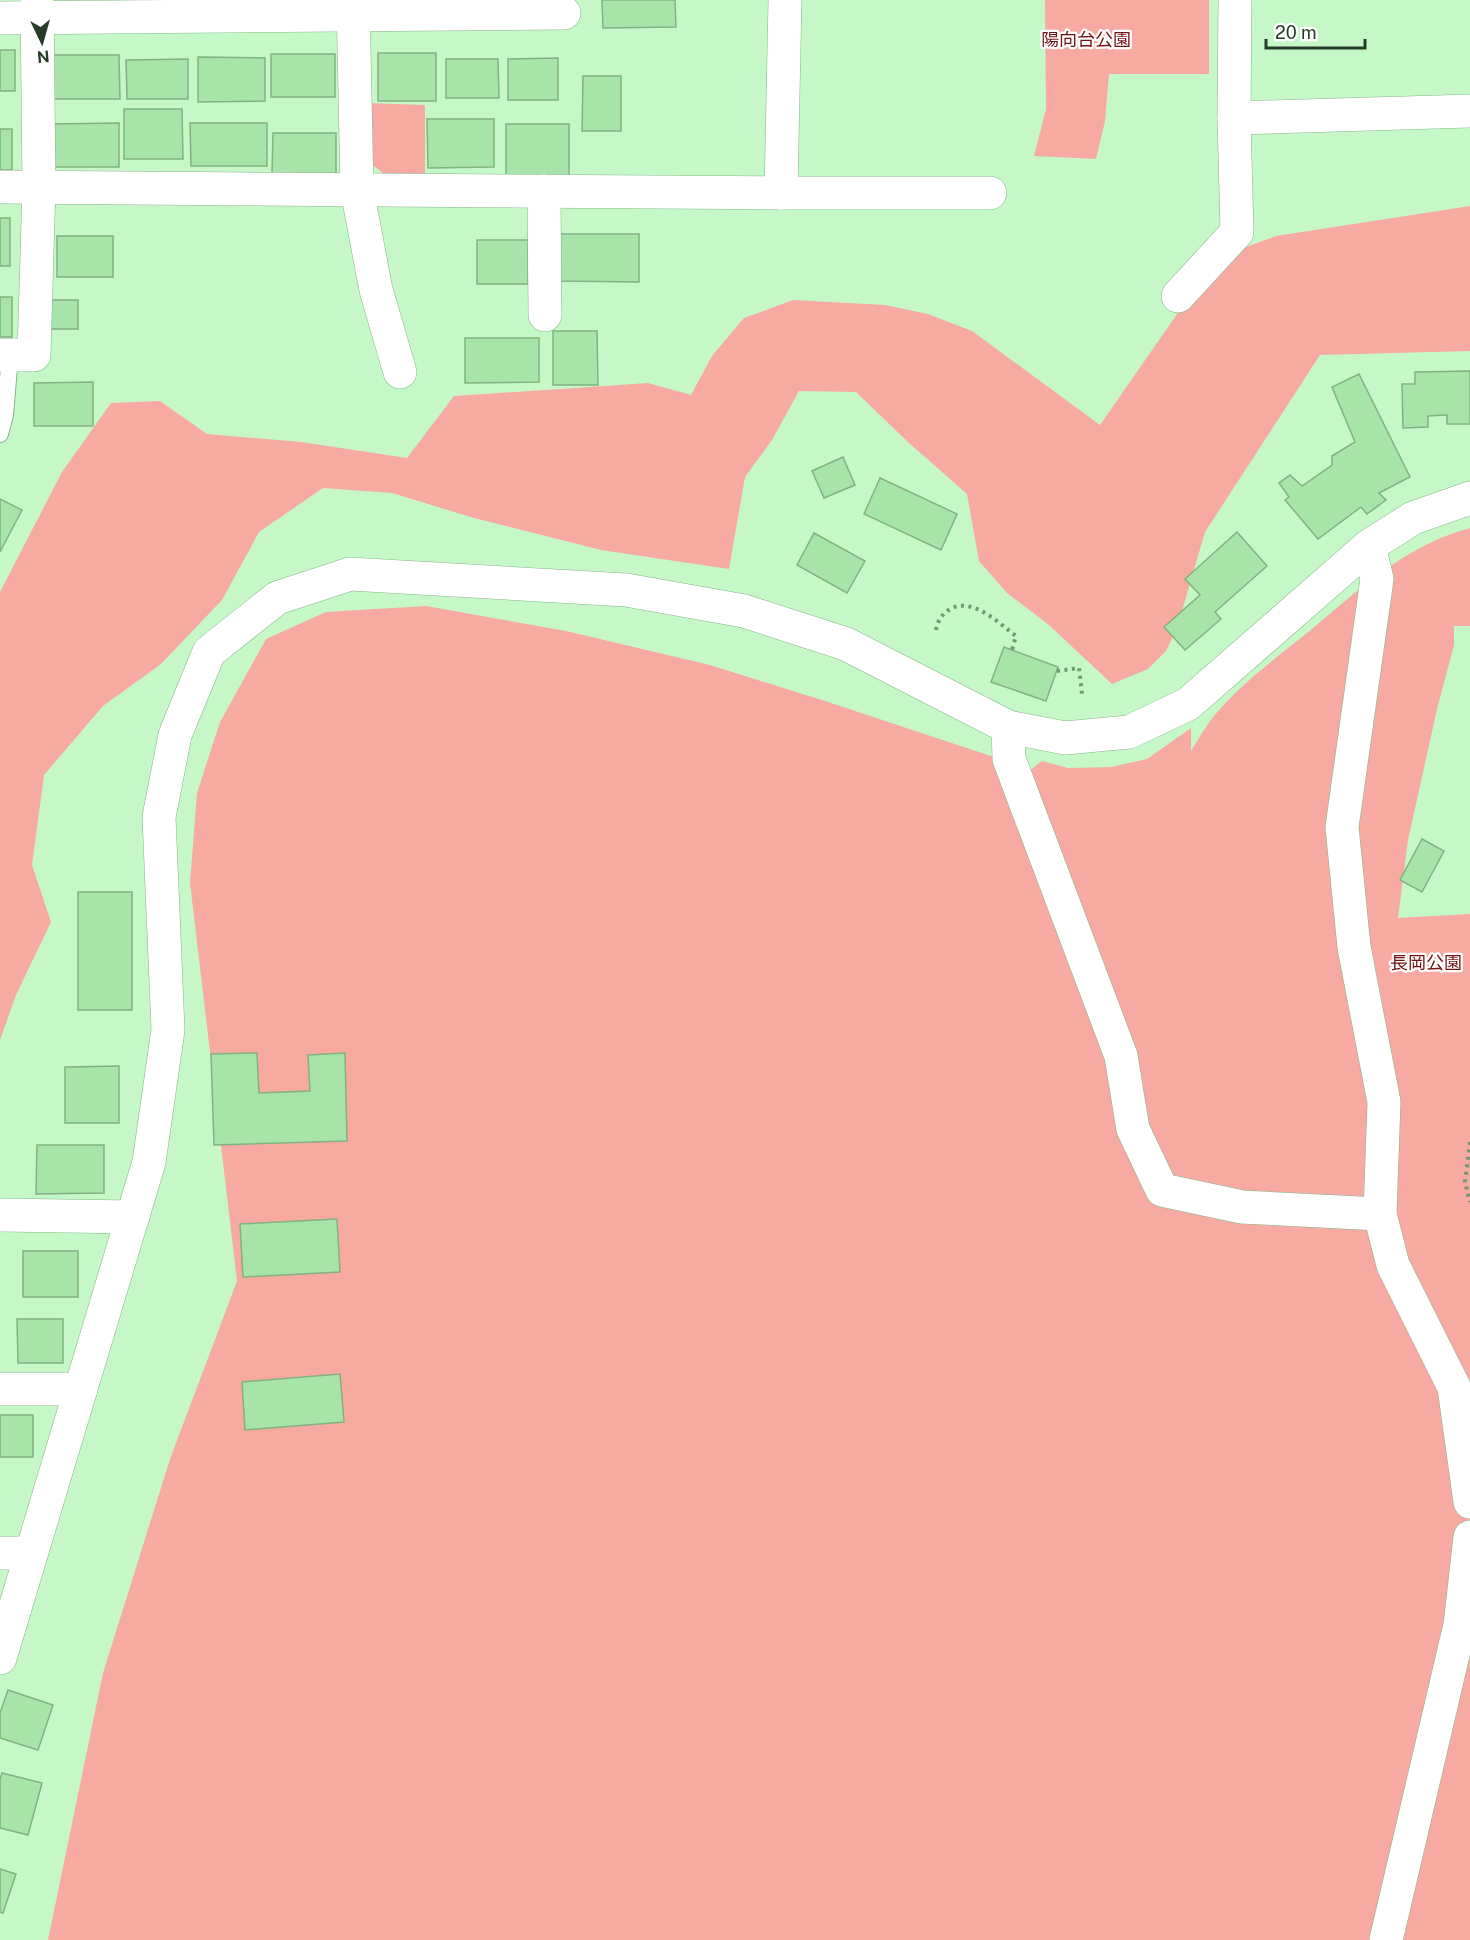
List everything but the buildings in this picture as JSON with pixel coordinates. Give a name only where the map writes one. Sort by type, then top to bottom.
[{"type":"street","points":[[781,193],[785,0]]},
{"type":"street","points":[[1178,296],[1237,232],[1234,118],[1235,0]]},
{"type":"street","points":[[354,8],[357,190],[376,290],[400,372]]},
{"type":"street","points":[[0,18],[38,9],[354,8],[564,13]]},
{"type":"street","points":[[5,355],[34,355],[39,188],[38,9]]},
{"type":"street","points":[[1234,118],[1470,111]]},
{"type":"street","points":[[0,187],[990,193]]},
{"type":"street","points":[[544,191],[544,315]]},
{"type":"street","points":[[0,1658],[16,1553],[81,1389],[149,1162],[168,1030],[159,817],[175,735],[208,652],[277,598],[350,574],[626,590],[734,609],[846,644],[1008,727],[1065,738],[1129,732],[1188,704],[1369,546],[1413,518],[1470,498]]},
{"type":"street","points":[[1369,546],[1377,579],[1342,827],[1354,947],[1384,1102],[1380,1214],[1393,1265],[1454,1387],[1470,1502]]},
{"type":"street","points":[[1008,727],[1009,759],[1121,1056],[1133,1129],[1162,1190],[1242,1207],[1380,1214]]},
{"type":"street","points":[[0,1215],[133,1217]]},
{"type":"street","points":[[0,1389],[81,1389]]},
{"type":"street","points":[[1386,1940],[1460,1625],[1470,1536]]},
{"type":"lane","points":[[0,434],[5,415],[5,355]]},
{"type":"path","points":[[936,630],[937,622],[945,612],[957,606],[974,608],[1016,636],[1012,650]]},
{"type":"path","points":[[1057,671],[1079,668],[1082,694]]},
{"type":"path","points":[[1470,1142],[1465,1182],[1470,1202]]},
{"type":"green space","name":"陽向台公園","points":[[1045,0],[1209,0],[1209,74],[1109,74],[1105,121],[1096,159],[1034,156],[1046,109]]},
{"type":"green space","points":[[366,103],[425,105],[425,175],[385,175],[367,160]]},
{"type":"green space","points":[[1470,206],[1470,351],[1320,355],[1205,532],[1177,628],[1166,651],[1148,669],[1112,684],[1049,625],[1007,593],[979,561],[967,494],[856,392],[799,391],[772,440],[745,477],[729,569],[601,550],[474,518],[392,493],[323,488],[259,532],[222,600],[161,664],[103,706],[44,775],[32,865],[51,922],[16,995],[0,1040],[0,592],[62,472],[111,403],[160,401],[207,434],[301,442],[407,458],[454,396],[648,383],[691,395],[712,356],[744,318],[793,300],[885,305],[928,314],[972,331],[1100,425],[1216,258],[1276,236]]},
{"type":"green space","name":"長岡公園","points":[[1470,528],[1470,626],[1454,626],[1454,645],[1437,709],[1408,840],[1398,918],[1470,914],[1470,1940],[48,1940],[103,1673],[170,1459],[237,1281],[190,883],[197,793],[220,722],[266,639],[326,612],[426,606],[566,631],[710,665],[1024,767],[1028,772],[1042,761],[1068,768],[1111,767],[1147,759],[1191,728],[1191,751],[1211,720],[1236,692],[1368,583],[1386,569],[1426,545]]}]
